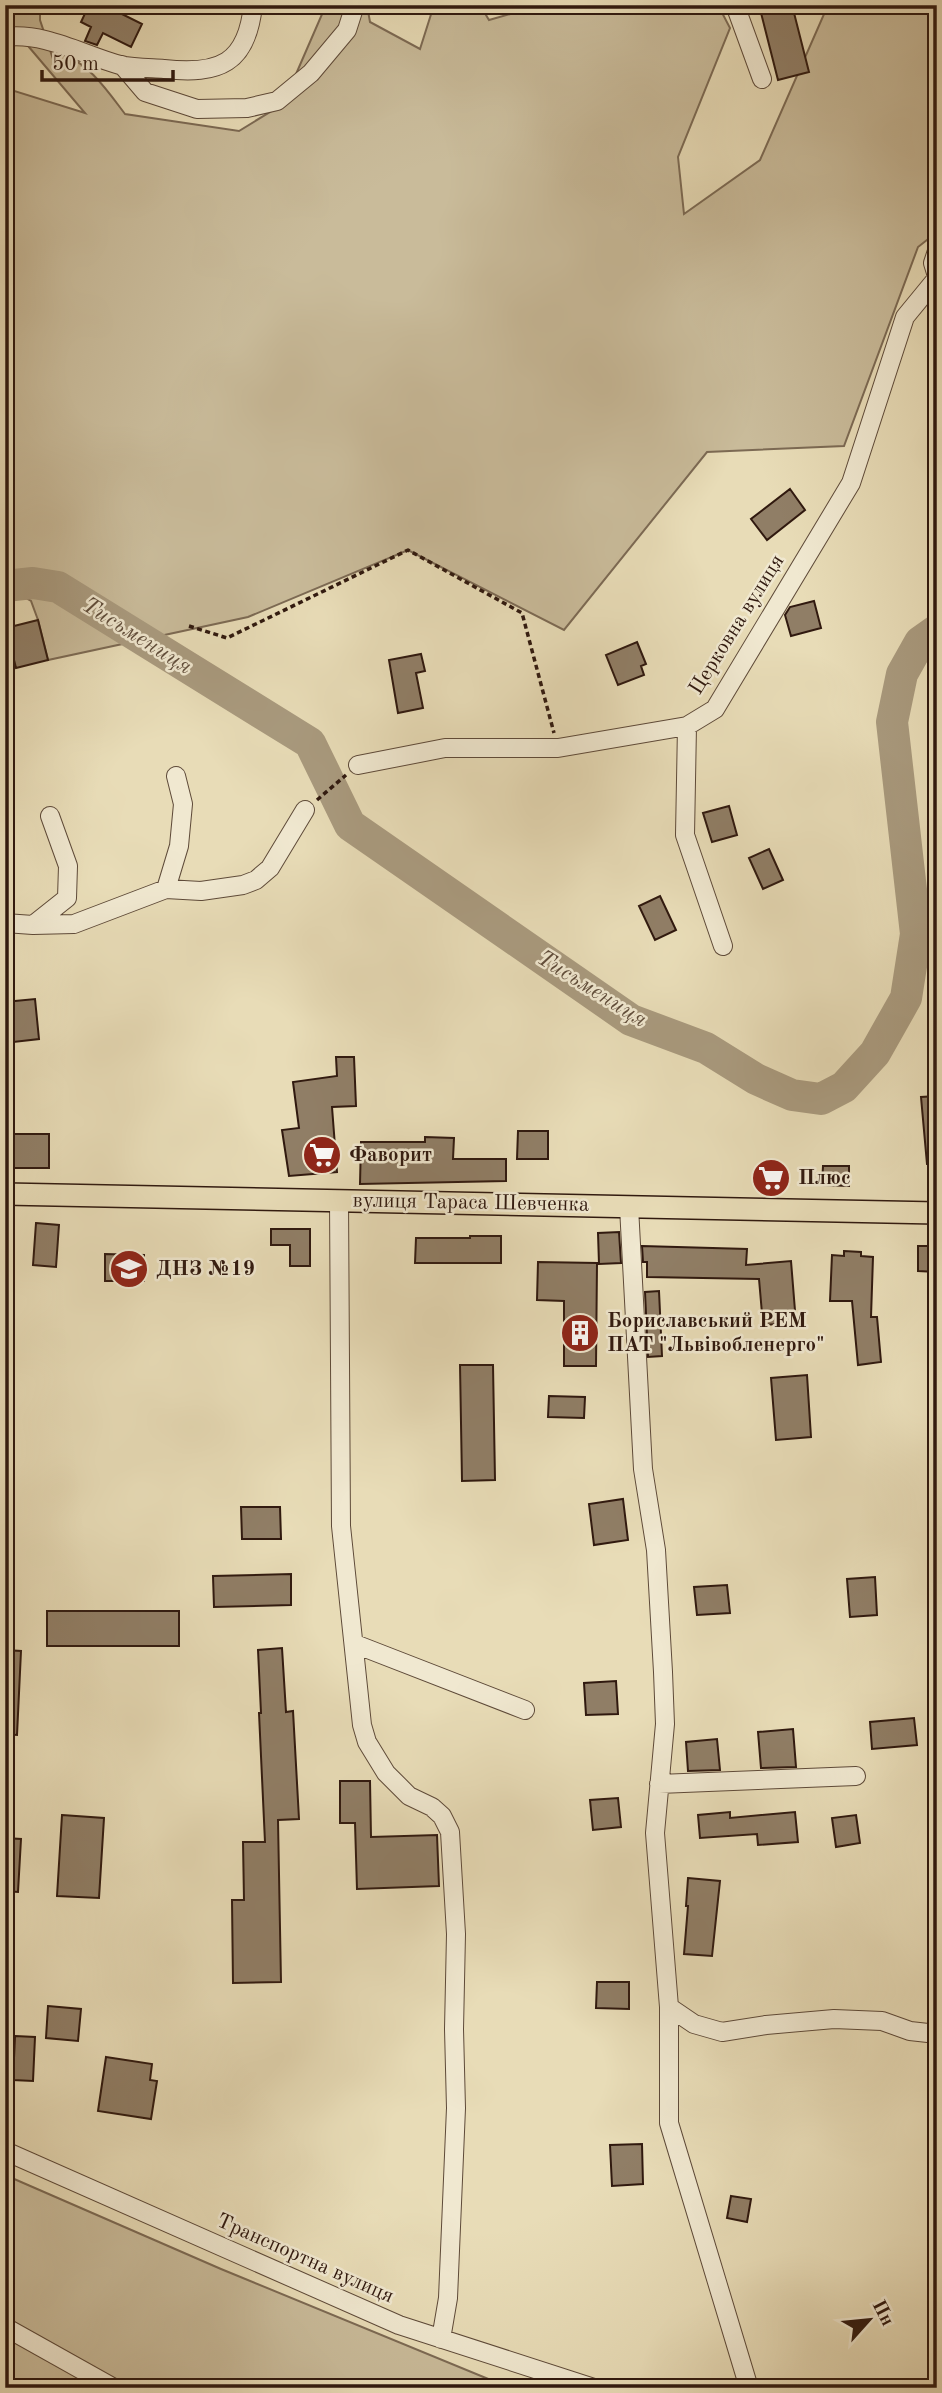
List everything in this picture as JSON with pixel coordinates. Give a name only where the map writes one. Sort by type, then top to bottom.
[{"type":"main road","name":"вулиця Тараса Шевченка","points":[[5,1194],[937,1213]]},
{"type":"street","points":[[5,37],[17,36],[73,47],[122,65],[186,72],[221,66],[238,52],[251,31],[253,5]]},
{"type":"street","points":[[122,65],[145,92],[197,109],[247,108],[277,100],[311,73],[347,30],[355,5]]},
{"type":"street","points":[[735,5],[762,79]]},
{"type":"street","name":"Церковна вулиця","points":[[358,765],[444,748],[558,748],[687,726],[715,709],[851,483],[905,317],[937,277],[933,263],[937,251]]},
{"type":"street","points":[[687,726],[685,835],[723,946]]},
{"type":"street","points":[[166,890],[179,846],[183,804],[176,776]]},
{"type":"street","points":[[5,923],[74,924],[166,890],[201,891],[243,885],[256,880],[270,868],[304,810]]},
{"type":"street","points":[[33,925],[67,898],[68,866],[50,816]]},
{"type":"street","points":[[339,1200],[341,1526],[362,1725],[367,1742],[386,1773],[409,1796],[432,1807],[442,1816],[450,1832],[456,1934],[456,2108],[447,2298],[440,2339]]},
{"type":"street","points":[[629,1207],[643,1469],[656,1550],[666,1724],[655,1833],[669,2007],[668,2123],[749,2388]]},
{"type":"street","points":[[355,1644],[525,1710]]},
{"type":"street","points":[[659,1784],[856,1776]]},
{"type":"street","points":[[669,2007],[694,2024],[722,2032],[834,2019],[882,2021],[910,2031],[937,2034]]},
{"type":"street","name":"Транспортна вулиця","points":[[5,2151],[399,2325],[593,2388]]},
{"type":"street","points":[[5,2327],[114,2388]]},
{"type":"path","points":[[189,626],[227,638],[408,550],[522,613],[558,748]]},
{"type":"path","points":[[304,810],[358,765]]},
{"type":"shaded area","points":[[5,5],[40,5],[40,20],[53,59],[60,54],[79,63],[97,78],[125,114],[239,131],[283,104],[326,5],[367,5],[370,22],[420,49],[434,5],[480,5],[489,20],[542,5],[718,5],[730,28],[678,157],[684,214],[760,160],[828,5],[937,5],[937,232],[918,247],[844,446],[707,452],[564,630],[408,550],[248,617],[48,660],[31,601],[5,586],[5,88],[85,113],[23,40],[5,35]]},
{"type":"shaded area","points":[[5,2175],[221,2269],[503,2385],[501,2388],[5,2388]]},
{"type":"building","points":[[89,5],[104,5],[142,24],[131,47],[103,33],[97,45],[85,41],[91,27],[81,22]]},
{"type":"building","points":[[759,5],[792,5],[809,72],[778,80]]},
{"type":"building","points":[[790,489],[805,510],[767,540],[751,519]]},
{"type":"building","points":[[814,601],[821,628],[791,636],[785,615],[790,607]]},
{"type":"building","points":[[38,620],[48,660],[16,668],[6,628]]},
{"type":"building","points":[[637,642],[646,664],[641,666],[644,675],[618,685],[606,655]]},
{"type":"building","points":[[421,654],[425,671],[416,673],[423,708],[398,713],[389,660]]},
{"type":"building","points":[[729,806],[737,835],[712,842],[703,813]]},
{"type":"building","points":[[769,849],[783,880],[763,889],[749,858]]},
{"type":"building","points":[[660,896],[676,930],[655,940],[639,906]]},
{"type":"building","points":[[35,999],[39,1039],[5,1043],[5,1002]]},
{"type":"building","points":[[336,1057],[354,1057],[356,1106],[332,1107],[337,1172],[289,1176],[282,1130],[299,1128],[293,1082],[337,1076]]},
{"type":"building","points":[[937,1096],[937,1163],[927,1164],[921,1097]]},
{"type":"building","points":[[518,1131],[548,1131],[548,1159],[517,1159]]},
{"type":"building","points":[[12,1134],[49,1134],[49,1168],[12,1168]]},
{"type":"building","points":[[425,1137],[454,1138],[453,1159],[506,1159],[506,1181],[360,1184],[361,1142],[425,1142]]},
{"type":"building","points":[[760,1165],[781,1165],[782,1188],[760,1189]]},
{"type":"building","points":[[823,1166],[849,1166],[849,1186],[822,1185]]},
{"type":"building","points":[[36,1223],[59,1225],[56,1267],[33,1265]]},
{"type":"building","points":[[271,1229],[310,1229],[310,1266],[290,1266],[290,1245],[271,1245]]},
{"type":"building","points":[[619,1232],[621,1263],[599,1264],[598,1233]]},
{"type":"building","points":[[501,1236],[501,1263],[415,1263],[416,1238]]},
{"type":"building","points":[[642,1246],[747,1249],[746,1265],[791,1261],[796,1323],[763,1325],[759,1279],[647,1277],[647,1262],[643,1262]]},
{"type":"building","points":[[918,1246],[937,1246],[937,1272],[918,1271]]},
{"type":"building","points":[[844,1251],[861,1252],[861,1256],[873,1257],[871,1317],[877,1317],[881,1362],[858,1365],[852,1301],[830,1301],[832,1255],[844,1256]]},
{"type":"building","points":[[105,1254],[144,1255],[144,1281],[105,1281]]},
{"type":"building","name":"Бориславський РЕМ ПАТ \"Львівобленерго\"","points":[[538,1262],[597,1263],[596,1366],[564,1366],[564,1301],[537,1300]]},
{"type":"building","points":[[659,1291],[662,1356],[648,1357],[645,1292]]},
{"type":"building","points":[[460,1365],[493,1365],[495,1480],[462,1481]]},
{"type":"building","points":[[807,1375],[811,1437],[776,1440],[771,1378]]},
{"type":"building","points":[[549,1396],[585,1397],[584,1418],[548,1417]]},
{"type":"building","points":[[623,1499],[628,1540],[594,1545],[589,1504]]},
{"type":"building","points":[[241,1507],[280,1507],[281,1539],[242,1539]]},
{"type":"building","points":[[291,1574],[291,1605],[214,1607],[213,1576]]},
{"type":"building","points":[[875,1577],[877,1615],[850,1617],[847,1579]]},
{"type":"building","points":[[727,1585],[730,1613],[697,1615],[694,1587]]},
{"type":"building","points":[[47,1611],[179,1611],[179,1646],[47,1646]]},
{"type":"building","points":[[282,1648],[286,1712],[293,1711],[299,1819],[278,1820],[281,1982],[233,1983],[232,1900],[244,1900],[243,1842],[265,1842],[258,1650]]},
{"type":"building","points":[[5,1650],[21,1651],[17,1735],[5,1734]]},
{"type":"building","points":[[616,1681],[618,1714],[586,1715],[584,1683]]},
{"type":"building","points":[[914,1718],[917,1745],[872,1749],[870,1722]]},
{"type":"building","points":[[793,1729],[796,1767],[761,1768],[758,1732]]},
{"type":"building","points":[[717,1739],[720,1770],[688,1771],[686,1742]]},
{"type":"building","points":[[340,1781],[370,1781],[371,1837],[437,1835],[439,1886],[357,1889],[355,1823],[340,1823]]},
{"type":"building","points":[[618,1798],[621,1827],[593,1830],[590,1800]]},
{"type":"building","points":[[730,1812],[730,1818],[795,1812],[798,1842],[758,1845],[757,1834],[700,1838],[698,1815]]},
{"type":"building","points":[[62,1815],[104,1818],[99,1898],[57,1896]]},
{"type":"building","points":[[856,1815],[860,1843],[836,1847],[832,1818]]},
{"type":"building","points":[[5,1838],[21,1839],[18,1892],[5,1891]]},
{"type":"building","points":[[688,1878],[720,1881],[712,1956],[684,1954]]},
{"type":"building","points":[[597,1982],[629,1982],[629,2009],[596,2008]]},
{"type":"building","points":[[48,2006],[81,2009],[78,2041],[46,2038]]},
{"type":"building","points":[[15,2036],[35,2037],[33,2081],[13,2080]]},
{"type":"building","points":[[106,2057],[152,2064],[150,2080],[157,2081],[151,2119],[98,2111]]},
{"type":"building","points":[[642,2144],[643,2184],[612,2186],[610,2145]]},
{"type":"building","points":[[731,2196],[751,2199],[747,2222],[727,2218]]},
{"type":"waterway","name":"Тисьмениця","points":[[5,586],[33,583],[58,587],[310,743],[350,825],[631,1020],[706,1048],[756,1079],[792,1095],[821,1099],[844,1087],[875,1053],[906,998],[916,934],[892,722],[902,674],[920,642],[937,630]]},
{"type":"place","name":"Фаворит","points":[[322,1155]]},
{"type":"place","name":"Плюс","points":[[771,1178]]},
{"type":"place","name":"ДНЗ №19","points":[[129,1269]]},
{"type":"place","name":"Бориславський РЕМ ПАТ \"Львівобленерго\"","points":[[580,1333]]}]
